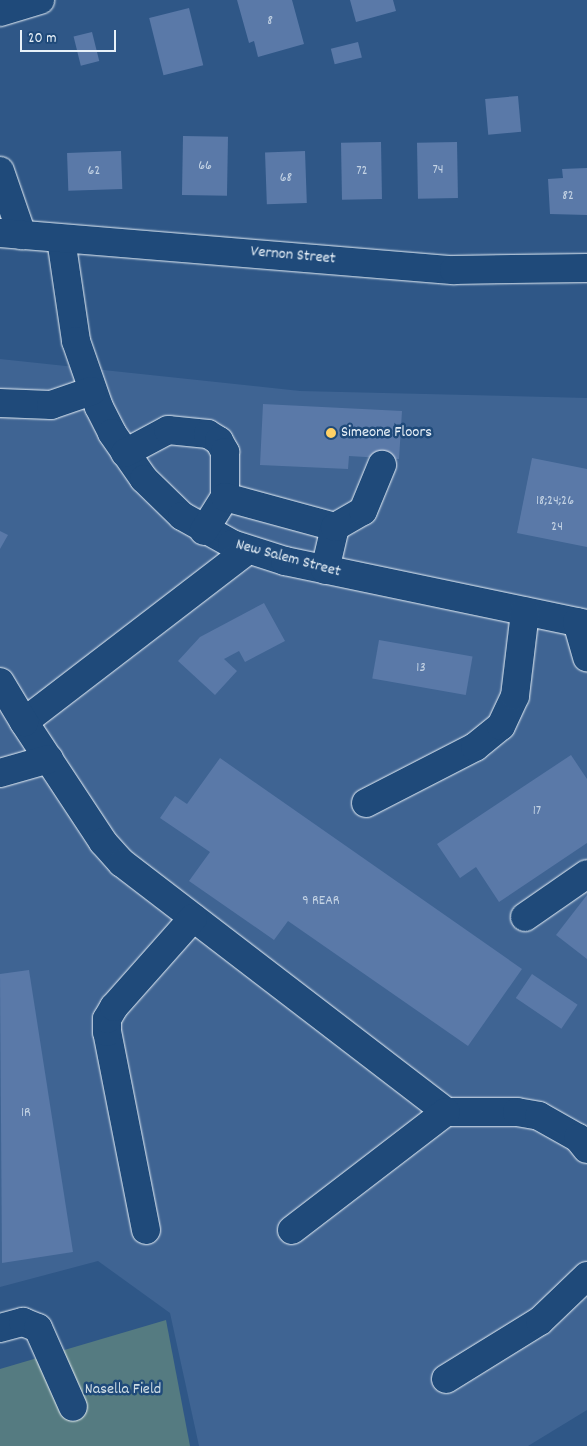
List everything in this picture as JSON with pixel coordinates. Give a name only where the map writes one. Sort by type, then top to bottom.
[{"type":"street","points":[[0,12],[40,0]]},
{"type":"street","points":[[0,171],[11,234]]},
{"type":"street","name":"Vernon Street","points":[[11,234],[61,239],[127,241],[454,270],[587,268]]},
{"type":"street","name":"New Salem Street","points":[[61,239],[76,341],[92,391],[125,453],[164,500],[204,531],[248,550],[325,570],[582,623]]},
{"type":"street","points":[[0,403],[51,405],[92,391]]},
{"type":"street","points":[[125,453],[168,430],[212,435],[225,452],[226,497],[204,531]]},
{"type":"street","points":[[226,497],[335,527],[363,511],[382,465]]},
{"type":"street","points":[[325,570],[335,527]]},
{"type":"street","points":[[24,722],[248,550]]},
{"type":"street","points":[[366,802],[475,747],[501,726],[515,696],[526,612]]},
{"type":"street","points":[[582,623],[587,658]]},
{"type":"street","points":[[0,682],[24,722],[115,857],[446,1112]]},
{"type":"street","points":[[0,773],[49,759]]},
{"type":"street","points":[[525,917],[587,874]]},
{"type":"street","points":[[146,1230],[107,1023],[114,1007],[193,918]]},
{"type":"street","points":[[292,1230],[446,1112],[517,1112],[540,1116],[571,1133],[587,1149]]},
{"type":"street","points":[[446,1379],[540,1321],[587,1276]]},
{"type":"street","points":[[0,1328],[23,1322],[38,1328],[73,1407]]},
{"type":"shaded area","points":[[0,359],[300,391],[587,398],[587,1410],[528,1446],[199,1446],[170,1313],[98,1261],[0,1287]]},
{"type":"green space","name":"Nasella Field","points":[[166,1320],[190,1446],[0,1446],[0,1369]]},
{"type":"building","points":[[237,0],[292,0],[304,44],[258,57],[254,41],[249,43]]},
{"type":"building","points":[[350,0],[393,0],[396,11],[356,22]]},
{"type":"building","points":[[189,8],[203,65],[163,75],[149,18]]},
{"type":"building","points":[[92,32],[99,61],[81,66],[74,37]]},
{"type":"building","points":[[358,42],[362,58],[335,64],[331,49]]},
{"type":"building","points":[[518,96],[521,132],[488,135],[485,99]]},
{"type":"building","points":[[183,136],[228,137],[227,196],[182,195]]},
{"type":"building","points":[[381,142],[382,199],[342,200],[341,143]]},
{"type":"building","points":[[457,142],[458,198],[418,199],[417,143]]},
{"type":"building","points":[[121,151],[122,189],[68,191],[67,153]]},
{"type":"building","points":[[305,151],[307,203],[267,204],[265,152]]},
{"type":"building","points":[[587,168],[587,215],[550,214],[548,179],[563,178],[562,169]]},
{"type":"building","name":"Simeone Floors","points":[[263,404],[402,411],[399,459],[349,456],[348,469],[260,465]]},
{"type":"building","points":[[532,458],[587,469],[587,547],[517,533]]},
{"type":"building","points":[[0,531],[8,535],[0,549]]},
{"type":"building","points":[[264,603],[285,641],[245,662],[239,651],[224,659],[237,671],[215,695],[178,661],[200,637]]},
{"type":"building","points":[[379,640],[473,656],[466,695],[372,678]]},
{"type":"building","points":[[571,755],[587,779],[587,843],[499,902],[476,867],[460,878],[437,844]]},
{"type":"building","points":[[220,758],[522,969],[468,1046],[288,921],[274,940],[189,881],[210,852],[160,818],[175,796],[187,804]]},
{"type":"building","points":[[587,895],[587,959],[556,935]]},
{"type":"building","points":[[29,970],[73,1252],[2,1263],[0,974]]},
{"type":"building","points":[[532,974],[578,1005],[561,1029],[516,998]]},
{"type":"place","name":"Simeone Floors","points":[[331,433]]}]
